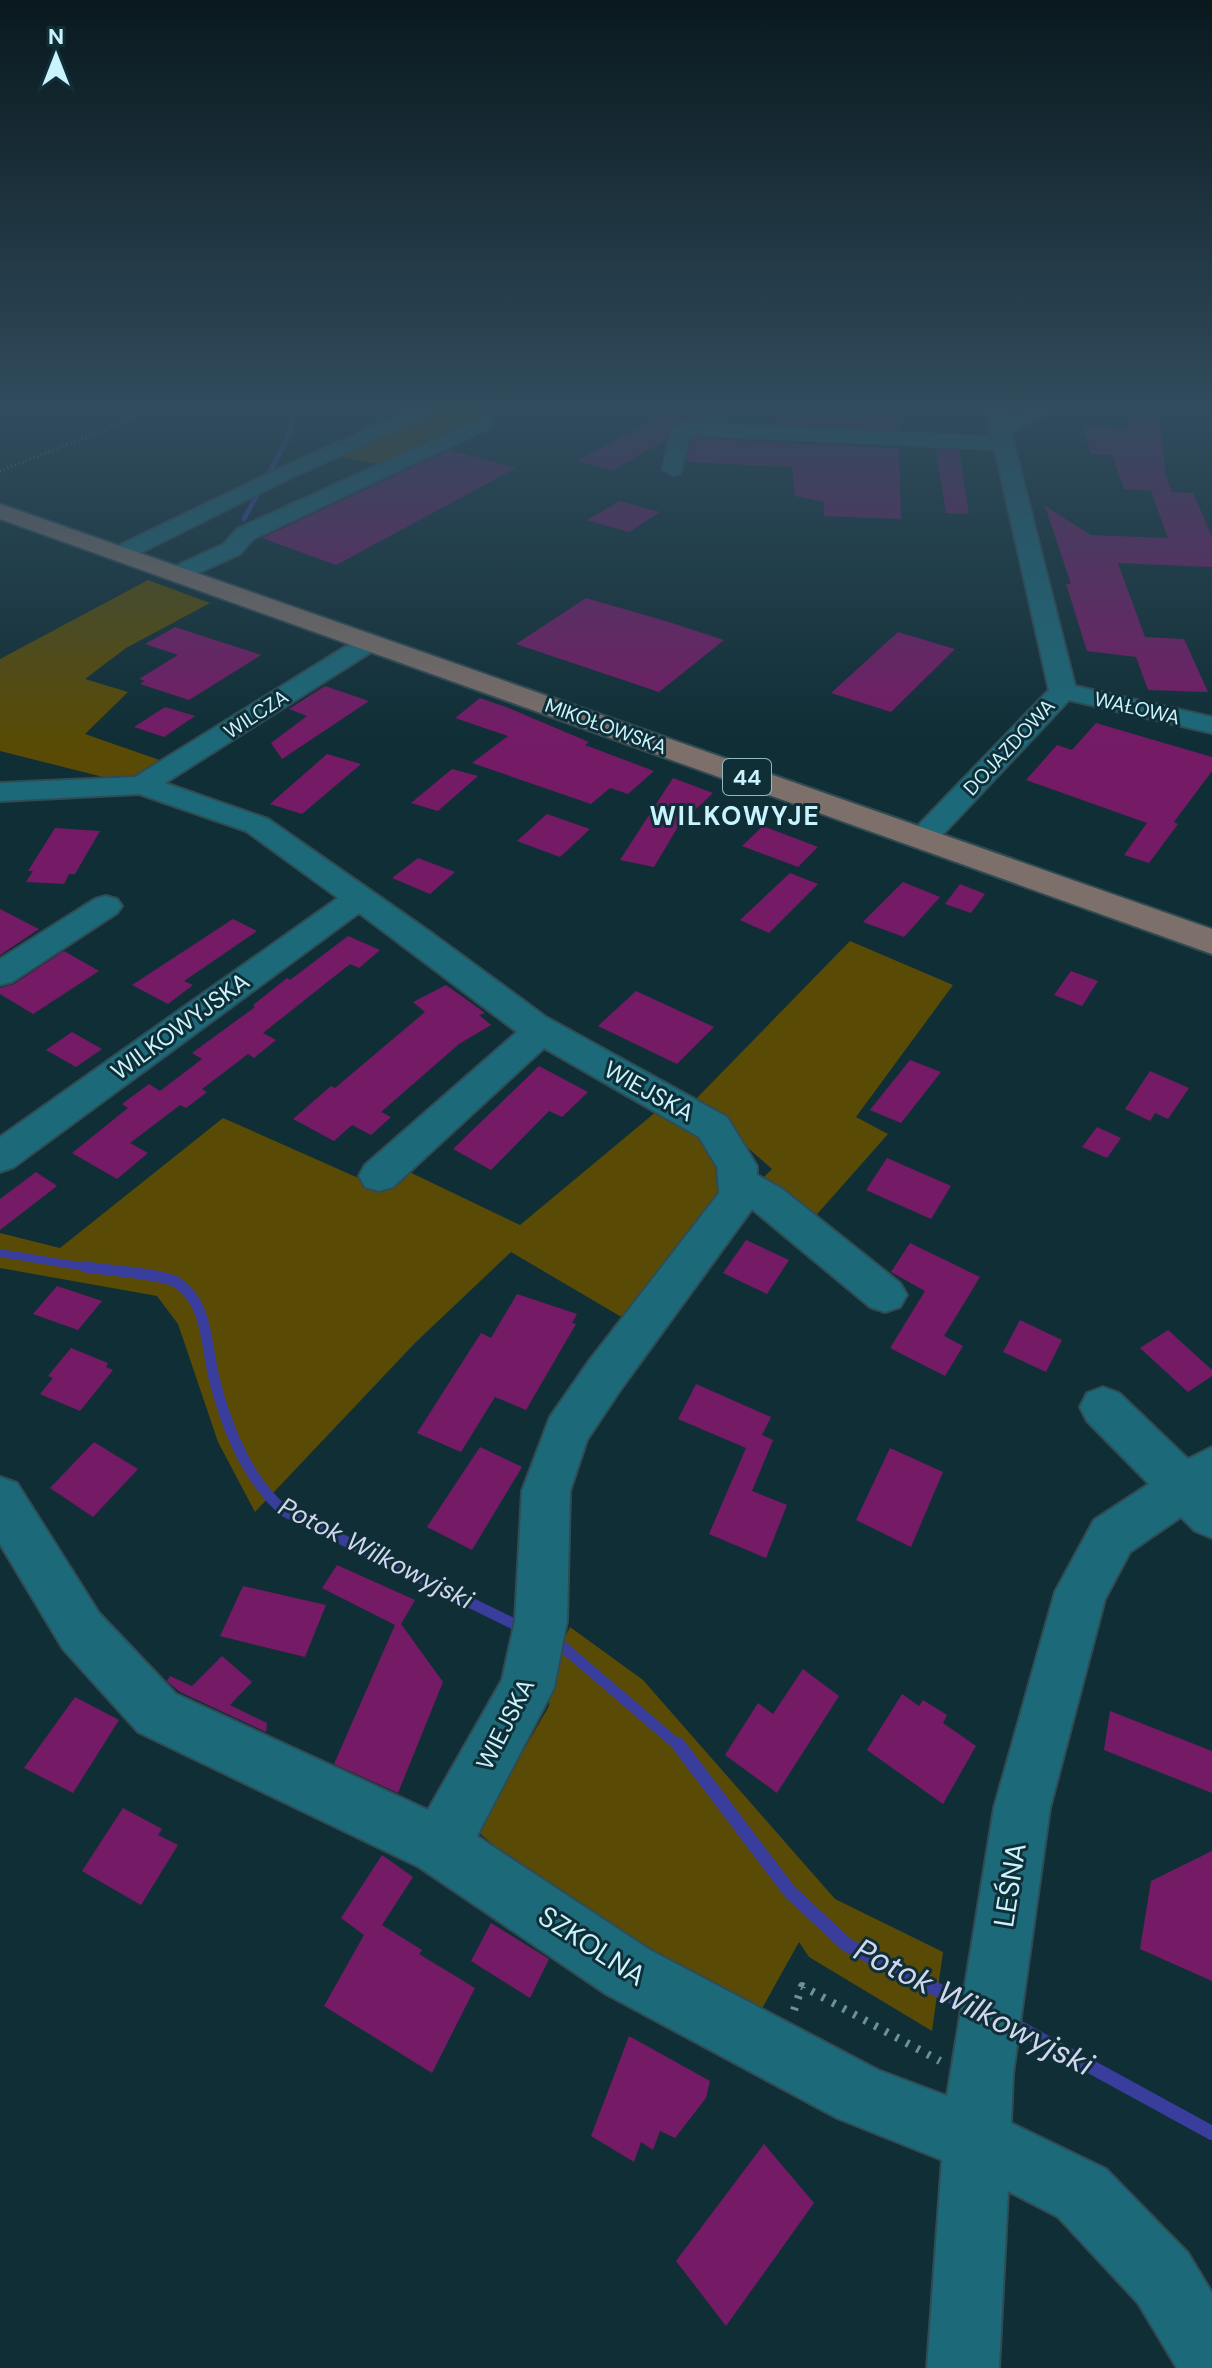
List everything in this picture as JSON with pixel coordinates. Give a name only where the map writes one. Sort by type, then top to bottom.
[{"type":"main road","name":"MIKOŁOWSKA","points":[[27,521],[1212,942]]},
{"type":"street","points":[[120,554],[188,521]]},
{"type":"street","points":[[177,574],[232,549],[245,534],[274,521]]},
{"type":"street","name":"DOJAZDOWA","points":[[922,839],[1063,691],[1023,521]]},
{"type":"street","name":"WILCZA","points":[[142,785],[370,642]]},
{"type":"street","name":"WAŁOWA","points":[[1063,691],[1212,725]]},
{"type":"street","name":"WIEJSKA","points":[[0,792],[142,785],[257,825],[541,1030],[713,1127],[737,1166],[739,1196],[605,1375],[567,1432],[546,1491],[538,1643],[527,1688],[440,1846]]},
{"type":"street","name":"WILKOWYJSKA","points":[[0,1157],[337,911],[361,899]]},
{"type":"street","points":[[0,974],[106,906]]},
{"type":"street","points":[[379,1176],[541,1030]]},
{"type":"street","points":[[738,1183],[767,1199],[885,1295]]},
{"type":"street","points":[[1103,1407],[1202,1491]]},
{"type":"street","name":"LEŚNA","points":[[963,2368],[975,2140],[986,2043],[1022,1808],[1081,1592],[1112,1536],[1202,1491]]},
{"type":"street","name":"SZKOLNA","points":[[0,1499],[81,1631],[157,1713],[440,1846],[628,1972],[860,2095],[975,2140],[1082,2193],[1163,2278],[1212,2359]]},
{"type":"shaded area","points":[[148,580],[210,603],[126,648],[85,679],[128,692],[85,734],[168,763],[137,777],[111,779],[0,751],[0,659]]},
{"type":"shaded area","points":[[850,941],[953,985],[856,1117],[888,1134],[812,1220],[763,1178],[772,1169],[694,1101]]},
{"type":"shaded area","points":[[657,1111],[707,1134],[728,1192],[630,1322],[511,1252],[415,1343],[255,1512],[218,1442],[178,1324],[157,1296],[0,1268],[0,1233],[60,1248],[223,1118],[381,1188],[401,1168],[520,1225]]},
{"type":"shaded area","points":[[570,1627],[643,1680],[835,1899],[943,1952],[932,2031],[809,1957],[799,1942],[759,2014],[700,1989],[518,1866],[477,1831],[549,1706],[551,1667]]},
{"type":"building","points":[[299,521],[419,521],[336,565],[262,538]]},
{"type":"building","points":[[589,521],[647,521],[629,532]]},
{"type":"building","points":[[1050,521],[1068,521],[1091,535],[1168,538],[1162,521],[1205,521],[1212,537],[1212,567],[1118,563],[1145,637],[1184,639],[1208,692],[1148,690],[1136,657],[1087,651],[1066,584],[1071,584]]},
{"type":"building","points":[[586,598],[724,640],[659,692],[516,644]]},
{"type":"building","points":[[175,627],[261,655],[189,700],[140,684],[145,681],[139,679],[178,655],[145,644]]},
{"type":"building","points":[[898,632],[955,649],[891,712],[831,693]]},
{"type":"building","points":[[325,686],[369,701],[282,759],[271,743],[307,716],[289,709]]},
{"type":"building","points":[[480,698],[589,742],[585,745],[654,771],[628,794],[610,788],[591,804],[472,763],[508,736],[455,718]]},
{"type":"building","points":[[165,707],[195,716],[164,737],[134,727]]},
{"type":"building","points":[[1096,723],[1212,757],[1212,771],[1174,822],[1178,824],[1149,863],[1124,855],[1147,823],[1026,780],[1057,745],[1072,750]]},
{"type":"building","points":[[327,754],[361,764],[302,814],[270,804]]},
{"type":"building","points":[[452,769],[478,776],[438,811],[411,803]]},
{"type":"building","points":[[673,778],[713,793],[679,825],[654,867],[620,860]]},
{"type":"building","points":[[547,814],[590,829],[560,857],[517,841]]},
{"type":"building","points":[[763,826],[818,847],[798,867],[742,846]]},
{"type":"building","points":[[55,828],[100,831],[75,874],[69,874],[64,884],[26,882],[33,871],[28,871]]},
{"type":"building","points":[[418,858],[455,872],[430,894],[392,878]]},
{"type":"building","points":[[790,873],[818,884],[769,933],[740,920]]},
{"type":"building","points":[[903,882],[940,897],[904,937],[863,922]]},
{"type":"building","points":[[960,884],[985,894],[971,913],[945,904]]},
{"type":"building","points":[[0,909],[39,929],[0,955]]},
{"type":"building","points":[[233,919],[257,931],[184,981],[193,985],[168,1004],[132,985]]},
{"type":"building","points":[[348,936],[380,950],[359,968],[350,964],[263,1033],[276,1040],[254,1058],[248,1054],[202,1089],[207,1092],[186,1108],[180,1105],[130,1143],[148,1153],[117,1179],[72,1153],[128,1108],[122,1104],[149,1084],[160,1091],[202,1059],[192,1053],[255,1007],[253,1005],[287,978],[290,980]]},
{"type":"building","points":[[64,951],[99,971],[33,1014],[0,994],[0,988],[14,984]]},
{"type":"building","points":[[1071,971],[1098,981],[1082,1006],[1054,995]]},
{"type":"building","points":[[446,985],[485,1013],[479,1015],[491,1025],[459,1044],[381,1112],[391,1117],[371,1135],[352,1125],[334,1141],[293,1119],[425,1012],[413,1002]]},
{"type":"building","points":[[636,991],[714,1027],[677,1064],[598,1026]]},
{"type":"building","points":[[72,1032],[102,1049],[76,1067],[46,1050]]},
{"type":"building","points":[[910,1060],[941,1072],[901,1123],[870,1110]]},
{"type":"building","points":[[539,1066],[588,1092],[562,1117],[549,1111],[491,1170],[453,1149]]},
{"type":"building","points":[[1150,1071],[1189,1088],[1168,1119],[1155,1113],[1150,1121],[1125,1109]]},
{"type":"building","points":[[1097,1127],[1121,1138],[1107,1158],[1082,1147]]},
{"type":"building","points":[[887,1158],[951,1186],[931,1219],[866,1190]]},
{"type":"building","points":[[36,1172],[57,1186],[0,1230],[0,1199]]},
{"type":"building","points":[[746,1240],[789,1260],[767,1294],[723,1273]]},
{"type":"building","points":[[910,1243],[980,1277],[944,1336],[963,1346],[945,1376],[890,1348],[925,1291],[891,1272]]},
{"type":"building","points":[[57,1286],[102,1301],[78,1330],[33,1314]]},
{"type":"building","points":[[517,1294],[577,1314],[572,1323],[576,1324],[526,1410],[495,1397],[461,1452],[417,1433],[481,1333],[491,1338]]},
{"type":"building","points":[[1020,1320],[1062,1340],[1046,1372],[1003,1352]]},
{"type":"building","points":[[1168,1330],[1212,1370],[1212,1376],[1188,1392],[1140,1348]]},
{"type":"building","points":[[71,1348],[108,1363],[106,1367],[113,1370],[80,1411],[40,1394],[53,1378],[48,1376]]},
{"type":"building","points":[[696,1384],[771,1417],[762,1435],[773,1440],[752,1491],[787,1505],[766,1558],[709,1534],[746,1448],[678,1419]]},
{"type":"building","points":[[94,1442],[138,1469],[93,1517],[50,1488]]},
{"type":"building","points":[[480,1447],[522,1467],[472,1550],[427,1527]]},
{"type":"building","points":[[890,1448],[943,1472],[911,1547],[856,1520]]},
{"type":"building","points":[[337,1565],[415,1600],[401,1624],[443,1682],[398,1793],[334,1764],[395,1625],[322,1588]]},
{"type":"building","points":[[243,1586],[326,1605],[305,1657],[220,1636]]},
{"type":"building","points":[[222,1656],[252,1682],[230,1705],[267,1723],[266,1732],[180,1692],[167,1681],[170,1676],[192,1686]]},
{"type":"building","points":[[803,1669],[839,1696],[777,1793],[725,1755],[758,1703],[773,1714]]},
{"type":"building","points":[[902,1694],[919,1706],[923,1700],[947,1715],[943,1723],[976,1746],[943,1804],[867,1750]]},
{"type":"building","points":[[75,1697],[119,1720],[73,1793],[24,1768]]},
{"type":"building","points":[[1110,1711],[1212,1751],[1212,1793],[1104,1750]]},
{"type":"building","points":[[123,1808],[162,1829],[158,1835],[178,1845],[141,1905],[82,1871]]},
{"type":"building","points":[[1212,1851],[1212,1981],[1140,1949],[1151,1881]]},
{"type":"building","points":[[382,1855],[413,1877],[382,1925],[422,1950],[419,1954],[475,1988],[432,2073],[324,2006],[364,1935],[341,1918]]},
{"type":"building","points":[[491,1923],[549,1959],[530,1998],[471,1961]]},
{"type":"building","points":[[629,2036],[710,2081],[706,2098],[675,2138],[660,2131],[653,2150],[641,2142],[634,2162],[591,2136]]},
{"type":"building","points":[[764,2144],[814,2203],[726,2326],[676,2261]]},
{"type":"waterway","name":"Potok Wilkowyjski","points":[[0,1253],[97,1269]]},
{"type":"waterway","name":"Potok Wilkowyjski","points":[[85,1267],[169,1279],[187,1291],[200,1314],[215,1382],[240,1452],[260,1484],[284,1511],[514,1624]]},
{"type":"waterway","name":"Potok Wilkowyjski","points":[[562,1646],[679,1746]]},
{"type":"waterway","name":"Potok Wilkowyjski","points":[[678,1744],[790,1892],[847,1945],[972,2007]]},
{"type":"waterway","name":"Potok Wilkowyjski","points":[[1011,2023],[1212,2133]]},
{"type":"district","name":"WILKOWYJE","points":[[735,816]]}]
